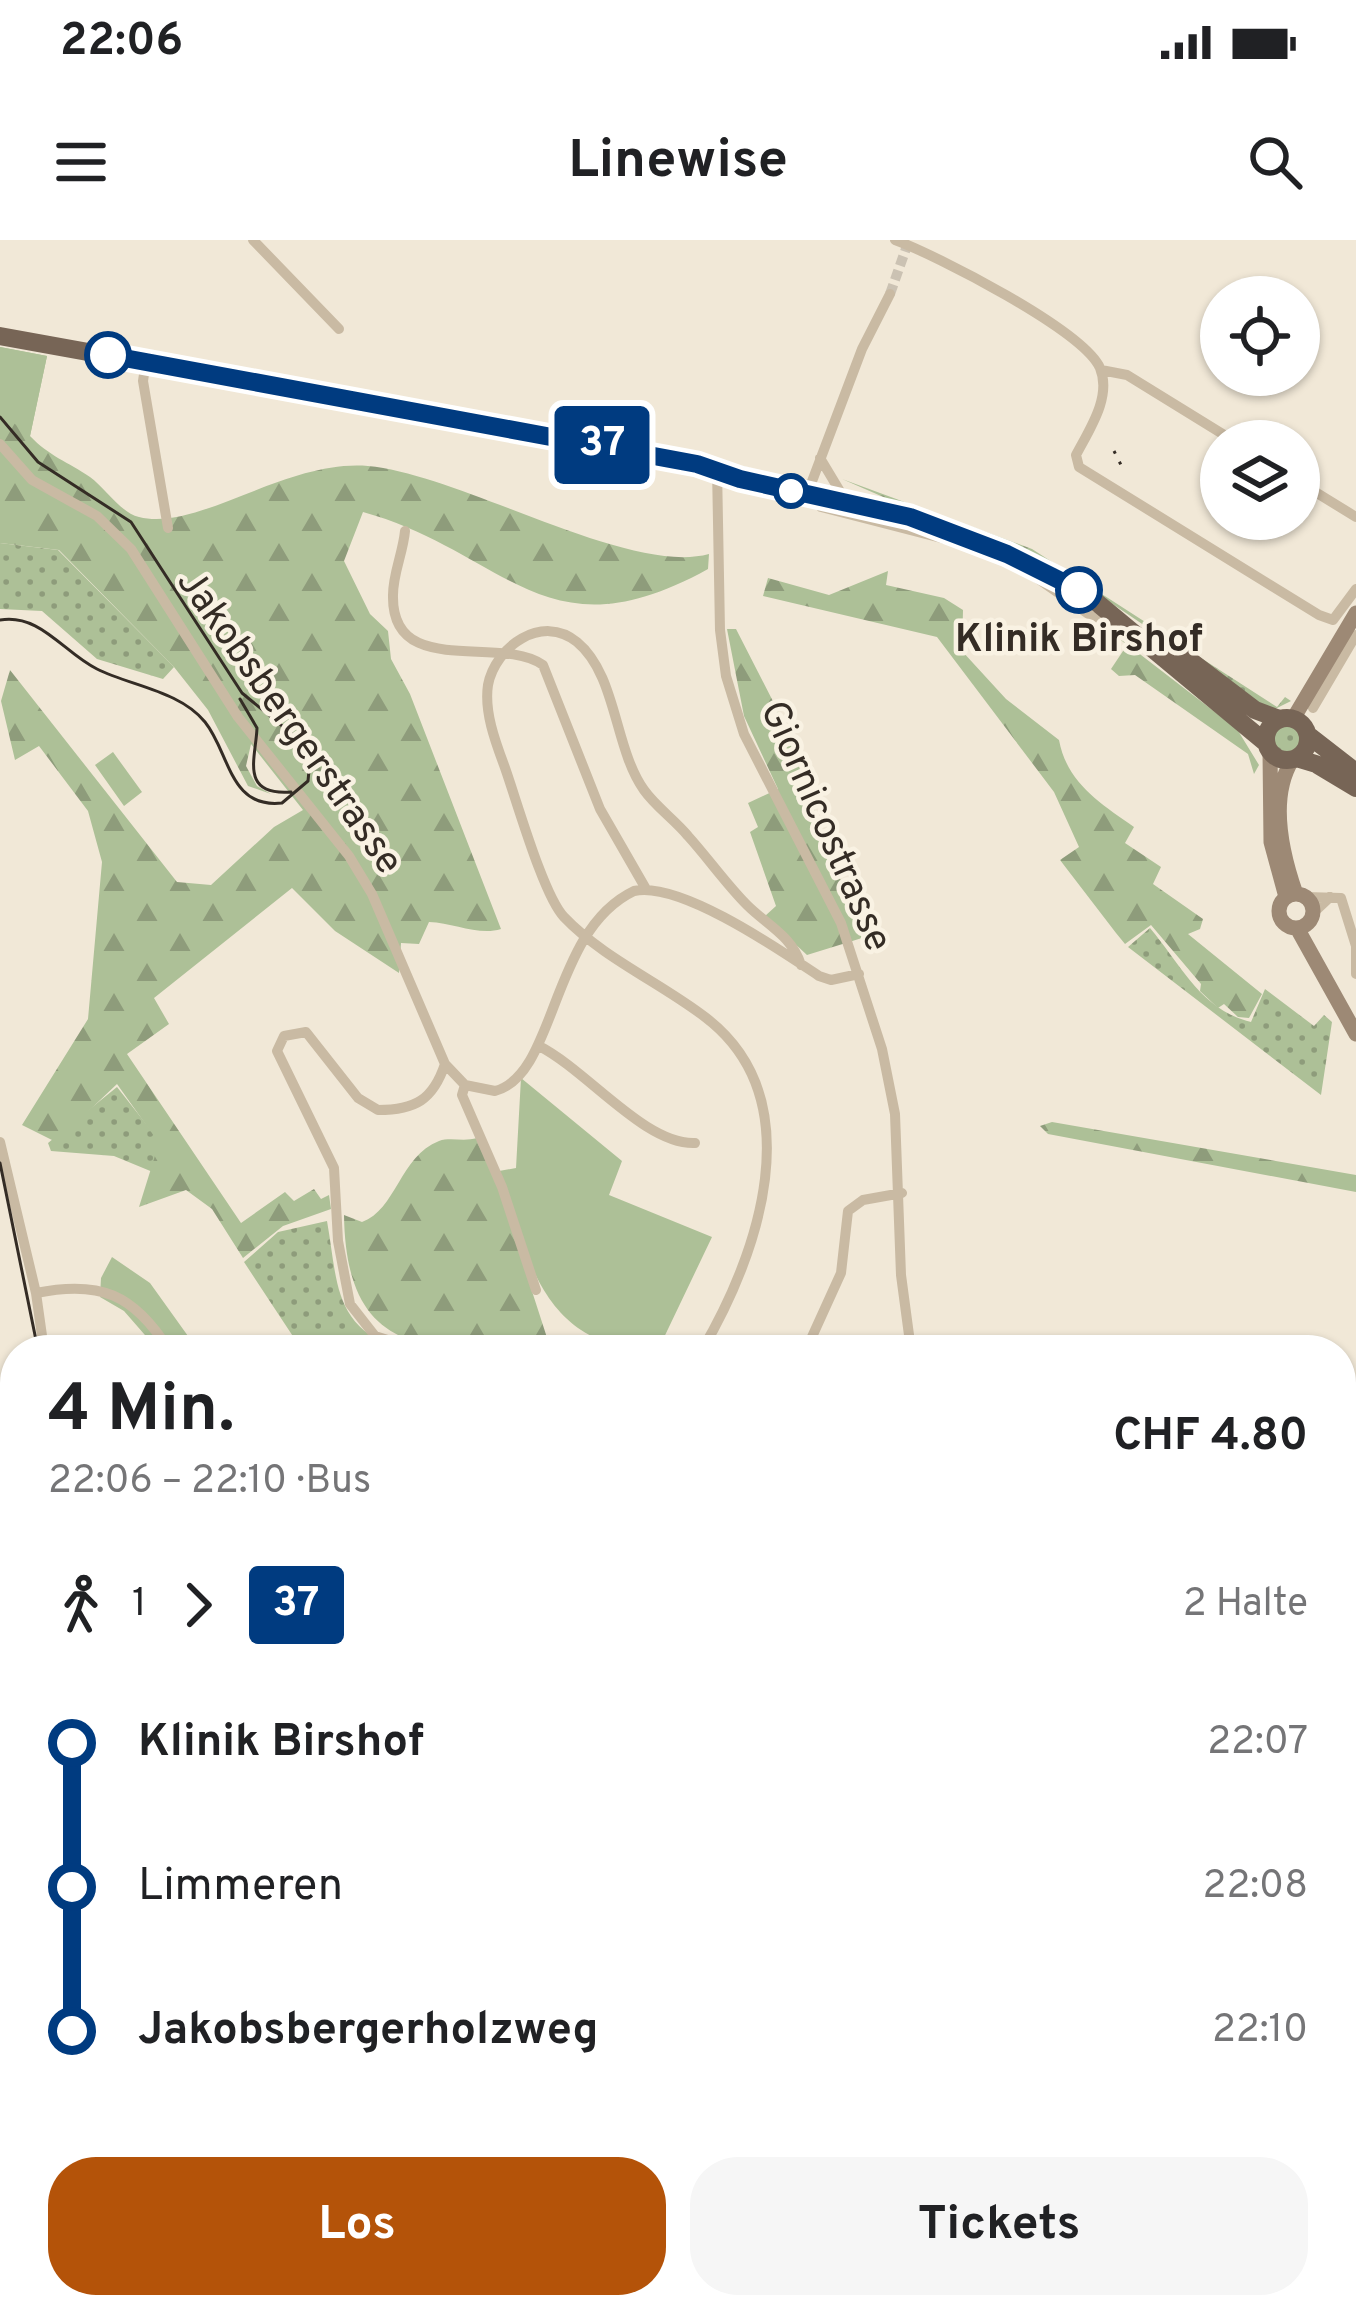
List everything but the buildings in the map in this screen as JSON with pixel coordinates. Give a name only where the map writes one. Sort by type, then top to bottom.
[{"type":"main road","points":[[0,336],[717,468],[910,517]]},
{"type":"main road","points":[[810,489],[841,493],[1024,561],[1127,615],[1255,710],[1286,719],[1356,772]]},
{"type":"main road","points":[[1109,609],[1268,748],[1316,764],[1356,788]]},
{"type":"main road","points":[[1356,613],[1286,719],[1268,730],[1271,842],[1356,1034]]},
{"type":"main road","points":[[1308,735],[1306,748],[1283,777],[1280,817],[1301,909],[1356,1016]]},
{"type":"street","points":[[253,240],[339,329]]},
{"type":"street","points":[[895,240],[949,262],[1088,352],[1101,370],[1101,404],[1076,455],[1079,466],[1334,620],[1356,589]]},
{"type":"street","points":[[890,294],[862,349],[820,458],[810,489],[821,507],[971,548],[1031,574],[1094,618],[1109,609]]},
{"type":"street","points":[[146,361],[143,381],[168,528]]},
{"type":"street","points":[[1101,370],[1118,370],[1200,420]]},
{"type":"street","name":"Jakobsbergerstrasse","points":[[0,444],[32,480],[97,516],[131,549],[238,717],[349,856],[372,894],[445,1064],[465,1085]]},
{"type":"street","points":[[820,458],[841,493]]},
{"type":"street","name":"Giornicostrasse","points":[[717,468],[720,630],[727,676],[744,734],[842,922],[883,1049],[902,1193],[902,1276],[909,1335]]},
{"type":"street","points":[[1320,495],[1356,517]]},
{"type":"street","points":[[405,531],[392,601],[402,631],[418,644],[443,650],[535,659],[552,677],[600,809],[646,889],[734,925],[831,980],[859,974]]},
{"type":"street","points":[[710,1335],[736,1285],[757,1225],[766,1158],[756,1086],[732,1043],[709,1019],[587,936],[557,908],[496,744],[488,683],[504,653],[530,633],[546,631],[576,641],[597,672],[647,795],[748,906],[784,935],[801,965]]},
{"type":"street","points":[[1313,708],[1356,635]]},
{"type":"street","points":[[536,1290],[502,1187],[462,1095],[465,1085],[482,1090],[509,1087],[521,1078],[539,1046],[556,987],[587,936],[626,895],[646,889]]},
{"type":"street","points":[[1301,909],[1330,897],[1342,898],[1356,946],[1356,974]]},
{"type":"street","points":[[374,1335],[350,1304],[338,1241],[334,1168],[277,1051],[284,1036],[306,1032],[358,1098],[378,1110],[422,1103],[437,1087],[445,1064]]},
{"type":"street","points":[[539,1046],[624,1106],[654,1136],[695,1143]]},
{"type":"street","points":[[0,1142],[42,1335]]},
{"type":"street","points":[[813,1335],[841,1273],[848,1211],[863,1200],[902,1193]]},
{"type":"street","points":[[36,1293],[86,1286],[111,1293],[145,1317],[159,1335]]},
{"type":"green space","points":[[0,347],[47,356],[30,436],[90,477],[132,515],[162,519],[188,514],[306,473],[368,466],[407,473],[635,551],[675,557],[709,554],[708,569],[652,594],[605,604],[565,602],[528,590],[412,530],[363,512],[344,561],[370,614],[388,631],[391,659],[410,694],[501,929],[484,931],[429,922],[419,944],[401,943],[399,973],[335,931],[292,888],[154,998],[169,1024],[127,1054],[241,1223],[285,1192],[294,1201],[314,1189],[321,1199],[329,1195],[331,1209],[283,1226],[243,1258],[212,1209],[186,1190],[139,1207],[159,1143],[117,1084],[56,1142],[22,1125],[88,1019],[102,862],[88,811],[39,746],[15,760],[1,701],[10,670],[177,882],[211,885],[274,827],[303,810],[251,744],[246,766],[257,786],[271,794],[248,786],[208,710],[174,667],[59,550],[0,543]]},
{"type":"green space","points":[[0,347],[47,356],[30,436],[0,412]]},
{"type":"green space","points":[[842,479],[1032,549],[1277,707],[1285,697],[1291,701],[1271,711],[1083,584]]},
{"type":"green space","points":[[0,543],[58,550],[174,667],[163,679],[97,659],[42,611],[0,609]]},
{"type":"green space","points":[[888,571],[886,585],[944,598],[963,610],[962,651],[1006,699],[1059,740],[1069,768],[1087,791],[1134,827],[1125,843],[1161,867],[1153,884],[1203,919],[1200,929],[1188,934],[1262,994],[1249,1018],[1238,1017],[1224,1004],[1218,1008],[1200,991],[1201,984],[1151,925],[1125,944],[1060,860],[1079,847],[1054,792],[937,637],[763,596],[768,578],[829,595]]},
{"type":"green space","points":[[1106,628],[1237,729],[1259,765],[1254,774],[1248,754],[1135,675],[1119,676],[1111,669],[1127,645]]},
{"type":"green space","points":[[727,629],[736,629],[780,715],[862,938],[807,955],[765,916],[776,906],[750,832],[758,827],[748,803],[778,789],[744,716]]},
{"type":"green space","points":[[1287,724],[1298,728],[1302,739],[1298,750],[1287,754],[1276,750],[1272,739],[1276,728]]},
{"type":"green space","points":[[113,752],[142,792],[124,806],[95,765]]},
{"type":"green space","points":[[1150,928],[1194,985],[1234,1016],[1251,1022],[1265,989],[1314,1026],[1324,1015],[1332,1022],[1321,1095],[1128,947]]},
{"type":"green space","points":[[521,1078],[622,1161],[609,1195],[712,1237],[665,1335],[589,1335],[565,1317],[546,1294],[520,1237],[499,1171],[516,1168]]},
{"type":"green space","points":[[117,1087],[169,1153],[160,1175],[114,1156],[51,1151],[48,1143]]},
{"type":"green space","points":[[1052,1122],[1356,1175],[1356,1192],[1048,1134],[1040,1126]]},
{"type":"green space","points":[[477,1138],[498,1186],[546,1335],[400,1335],[380,1323],[361,1299],[349,1263],[344,1215],[362,1222],[373,1216],[426,1148],[443,1140]]},
{"type":"green space","points":[[327,1221],[342,1299],[370,1335],[292,1335],[244,1262],[278,1232]]},
{"type":"green space","points":[[112,1257],[150,1283],[187,1335],[145,1335],[124,1311],[100,1297],[101,1278]]},
{"type":"tunnel","points":[[890,294],[909,240]]},
{"type":"tram line","points":[[0,417],[38,462],[131,522],[242,693],[303,743],[310,760],[308,781],[282,803],[251,797],[195,712],[169,696],[97,669],[40,628],[14,619],[0,620]]},
{"type":"tram line","points":[[240,699],[257,728],[257,781],[275,792],[291,792]]},
{"type":"tram line","points":[[0,1163],[35,1335]]},
{"type":"railway","points":[[1114,451],[1121,465]]},
{"type":"bus line","name":"37","points":[[108,355],[717,468],[732,477],[884,515],[910,517],[1007,554],[1079,590]]},
{"type":"place","name":"Klinik Birshof","points":[[1079,590]]}]
